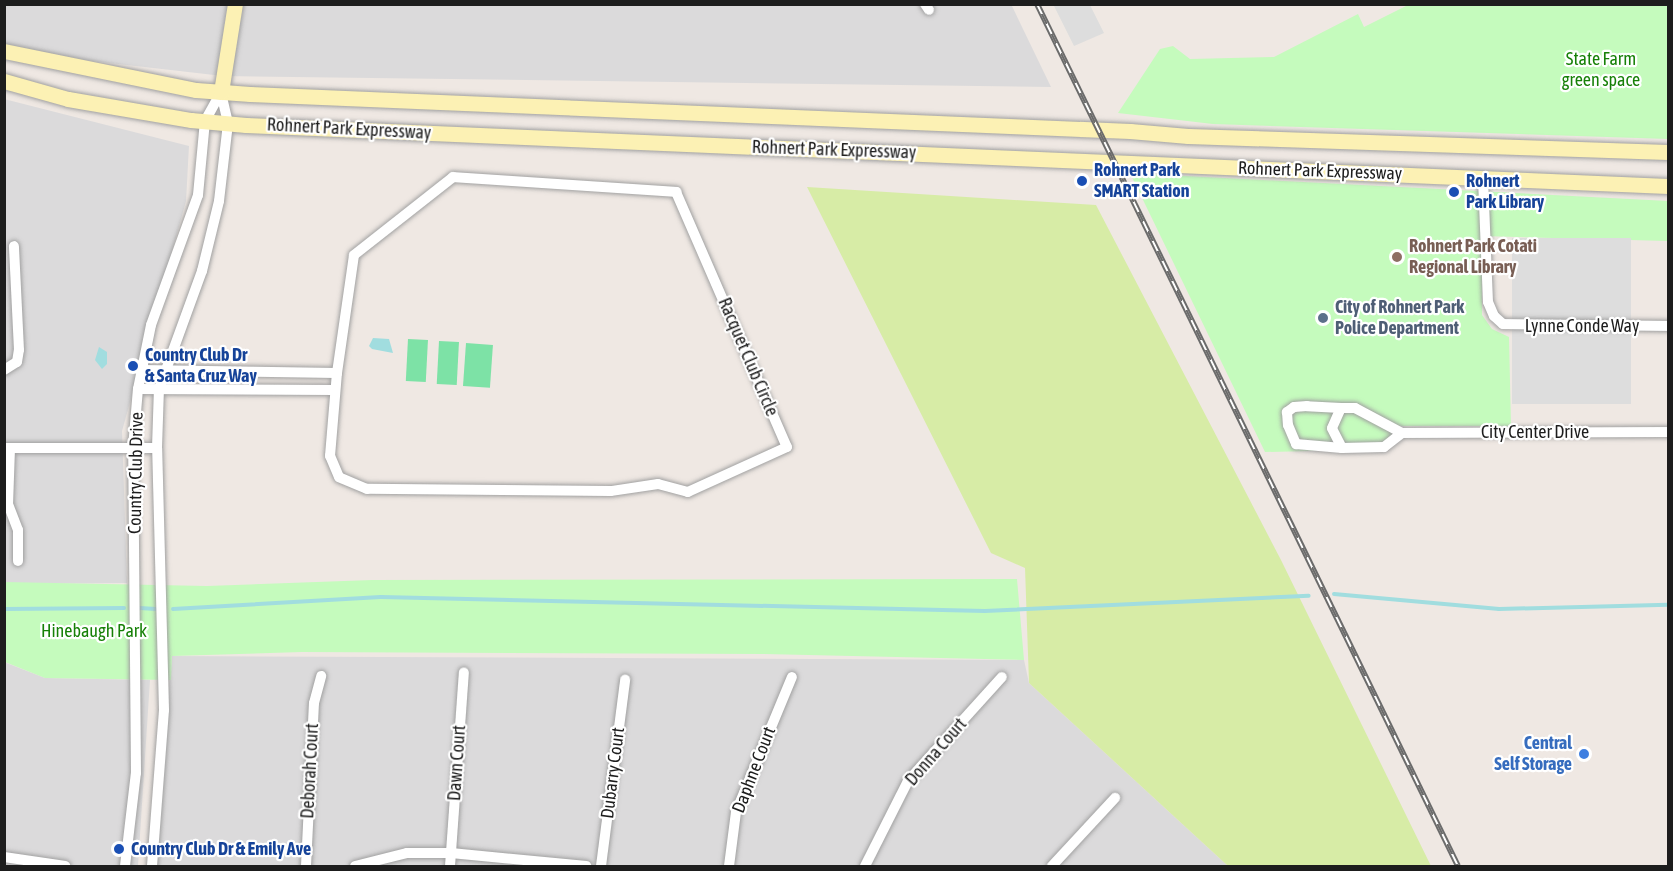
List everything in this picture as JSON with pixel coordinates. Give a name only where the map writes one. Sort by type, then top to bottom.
[{"type":"main road","name":"Country Club Drive","points":[[221,92],[235,4]]},
{"type":"main road","name":"Rohnert Park Expressway","points":[[4,51],[221,92],[1130,131],[1188,136],[1668,152]]},
{"type":"main road","name":"Rohnert Park Expressway","points":[[4,81],[68,99],[228,123],[1668,186]]},
{"type":"street","name":"Country Club Drive","points":[[125,867],[136,773],[133,448],[138,389],[151,325],[198,195],[205,121],[221,92]]},
{"type":"street","name":"Country Club Drive","points":[[152,867],[161,783],[164,624],[157,448],[159,389],[202,271],[219,201],[228,123],[221,92]]},
{"type":"street","name":"Racquet Club Circle","points":[[453,177],[676,192],[787,447],[688,492],[658,484],[611,491],[367,489],[339,477],[330,456],[337,373],[354,255],[453,177]]},
{"type":"street","name":"Lynne Conde Way","points":[[1483,178],[1488,302],[1494,316],[1503,324],[1668,327]]},
{"type":"street","points":[[4,370],[17,362],[19,350],[14,246]]},
{"type":"street","points":[[142,370],[337,373]]},
{"type":"street","points":[[138,389],[335,390]]},
{"type":"street","name":"City Center Drive","points":[[1401,433],[1384,447],[1342,448],[1296,444],[1288,425],[1287,412],[1300,406],[1355,408],[1401,433],[1668,432]]},
{"type":"street","points":[[1341,408],[1332,428],[1342,448]]},
{"type":"street","points":[[18,561],[18,530],[8,504],[7,448],[157,448]]},
{"type":"street","name":"Dawn Court","points":[[450,867],[464,673]]},
{"type":"street","name":"Deborah Court","points":[[306,867],[314,703],[321,676]]},
{"type":"street","name":"Daphne Court","points":[[729,867],[736,812],[792,677]]},
{"type":"street","name":"Donna Court","points":[[865,867],[908,781],[1002,677]]},
{"type":"street","name":"Dubarry Court","points":[[601,867],[625,680]]},
{"type":"street","points":[[1052,867],[1115,798]]},
{"type":"street","points":[[355,867],[407,853],[451,853],[586,867]]},
{"type":"street","points":[[4,857],[65,867]]},
{"type":"shaded area","points":[[5,4],[1011,4],[1051,87],[223,76],[5,51]]},
{"type":"shaded area","points":[[1090,5],[1104,33],[1074,46],[1054,6]]},
{"type":"shaded area","points":[[4,99],[189,146],[186,201],[122,431],[127,583],[5,584]]},
{"type":"shaded area","points":[[1512,238],[1631,238],[1631,404],[1512,404]]},
{"type":"shaded area","points":[[172,656],[1024,660],[1029,683],[1228,866],[152,866]]},
{"type":"shaded area","points":[[4,662],[45,678],[150,680],[138,866],[5,866]]},
{"type":"green space","name":"State Farm green space","points":[[1410,4],[1668,5],[1668,139],[1213,124],[1118,113],[1160,49],[1173,46],[1190,59],[1274,57],[1358,14],[1364,27]]},
{"type":"green space","points":[[1130,173],[1668,201],[1668,241],[1482,236],[1482,315],[1492,329],[1509,337],[1511,426],[1399,426],[1389,449],[1265,452]]},
{"type":"green space","points":[[807,187],[1096,205],[1281,560],[1431,866],[1228,866],[1029,683],[1025,568],[991,553]]},
{"type":"green space","points":[[408,339],[428,340],[426,382],[406,381]]},
{"type":"green space","points":[[439,341],[459,342],[457,385],[437,384]]},
{"type":"green space","points":[[466,343],[493,345],[490,388],[463,386]]},
{"type":"green space","name":"Hinebaugh Park","points":[[1017,579],[1024,660],[764,654],[302,652],[172,656],[171,680],[45,678],[5,662],[4,582],[207,586],[372,580]]},
{"type":"water","points":[[373,338],[389,339],[393,353],[372,349],[369,346]]},
{"type":"water","points":[[99,347],[107,352],[107,364],[102,369],[95,360]]},
{"type":"waterway","points":[[1334,594],[1499,609],[1668,605]]},
{"type":"waterway","points":[[173,609],[381,597],[985,611],[1309,596]]},
{"type":"waterway","points":[[4,609],[124,608]]},
{"type":"waterway","points":[[140,608],[156,609]]},
{"type":"railway","points":[[1037,4],[1458,866]]},
{"type":"place","name":"Rohnert Park SMART Station","points":[[1082,181]]},
{"type":"place","name":"Rohnert Park Library","points":[[1454,192]]},
{"type":"place","name":"Rohnert Park Cotati Regional Library","points":[[1397,257]]},
{"type":"place","name":"City of Rohnert Park Police Department","points":[[1323,318]]},
{"type":"place","name":"Country Club Dr & Santa Cruz Way","points":[[133,366]]},
{"type":"place","name":"Central Self Storage","points":[[1584,754]]},
{"type":"place","name":"Country Club Dr & Emily Ave","points":[[119,849]]}]
